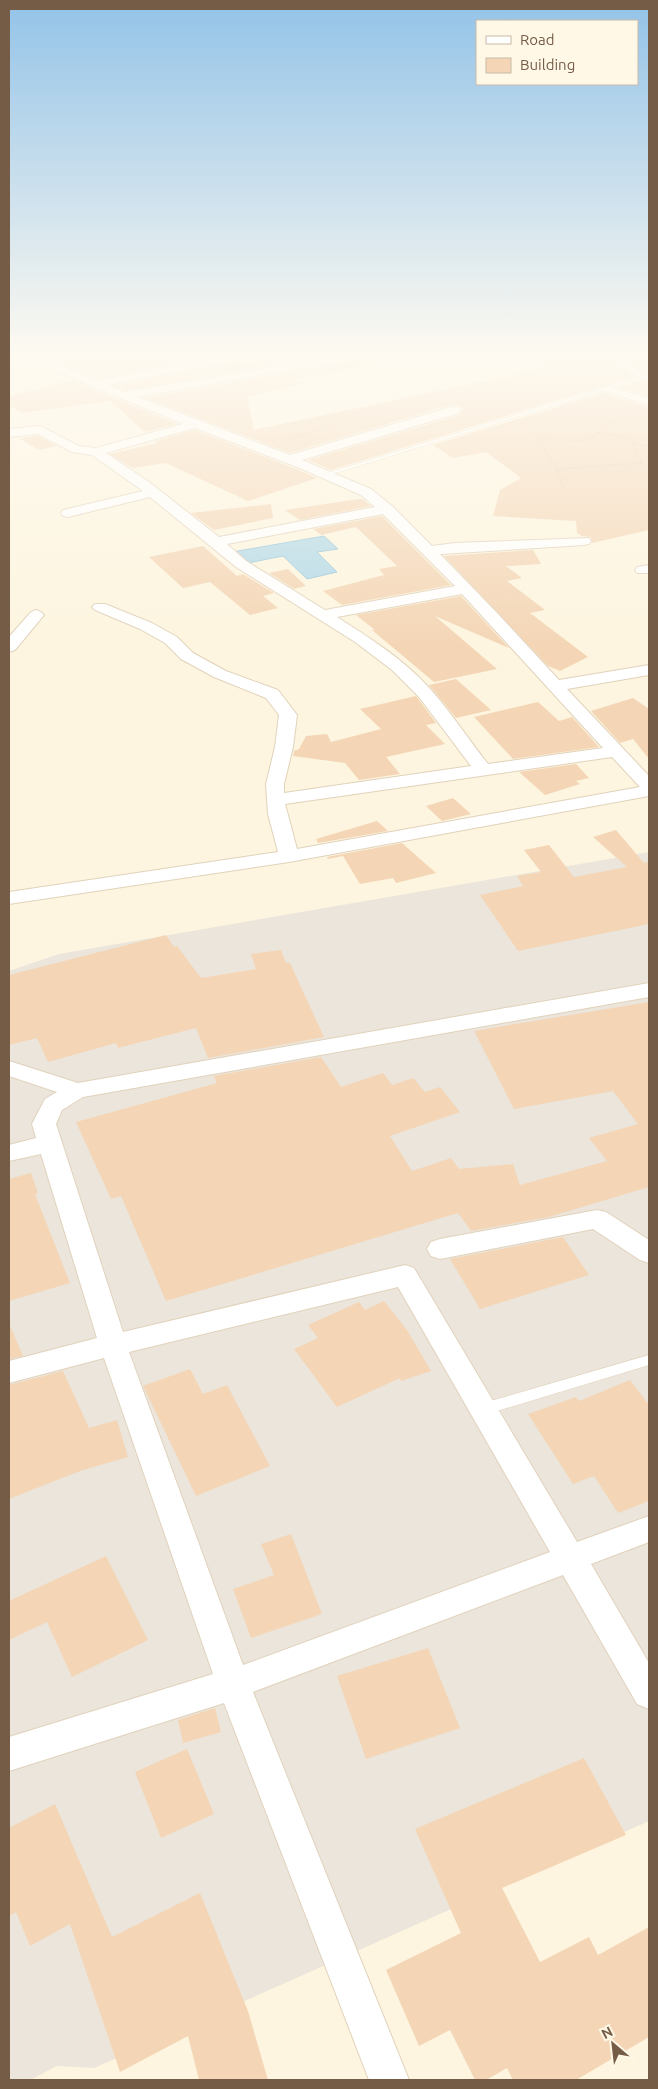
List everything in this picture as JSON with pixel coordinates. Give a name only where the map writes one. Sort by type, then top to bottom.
[{"type":"street","points":[[86,450],[96,452],[101,450]]},
{"type":"street","points":[[264,450],[327,474],[366,492],[387,509],[494,618],[649,786]]},
{"type":"street","points":[[288,460],[320,450]]},
{"type":"street","points":[[96,452],[153,492],[241,564],[361,639],[398,667],[425,693],[484,771]]},
{"type":"street","points":[[68,512],[153,492]]},
{"type":"street","points":[[216,542],[387,509]]},
{"type":"street","points":[[428,551],[455,547],[584,541]]},
{"type":"street","points":[[323,615],[464,589]]},
{"type":"street","points":[[100,607],[146,626],[171,640],[187,656],[220,674],[272,694],[288,715],[284,747],[275,784],[275,800],[289,856]]},
{"type":"street","points":[[9,648],[36,615]]},
{"type":"street","points":[[555,686],[649,670]]},
{"type":"street","points":[[275,800],[617,751]]},
{"type":"street","points":[[9,898],[289,856],[649,790]]},
{"type":"street","points":[[389,2080],[233,1684],[113,1346],[44,1124],[53,1105],[78,1091],[649,990]]},
{"type":"street","points":[[9,1068],[78,1091]]},
{"type":"street","points":[[9,1153],[49,1144]]},
{"type":"street","points":[[440,1249],[597,1218],[649,1253]]},
{"type":"street","points":[[9,1372],[405,1275],[649,1693]]},
{"type":"street","points":[[9,1754],[233,1684],[649,1529]]},
{"type":"lane","points":[[327,474],[405,450]]},
{"type":"lane","points":[[484,1409],[649,1360]]},
{"type":"path","points":[[545,450],[557,469],[564,486]]},
{"type":"path","points":[[557,469],[642,463],[636,450]]},
{"type":"shaded area","points":[[649,852],[649,1821],[94,2068],[57,2066],[30,2080],[9,2080],[9,971],[59,954]]},
{"type":"water","points":[[324,536],[338,549],[317,552],[337,572],[307,579],[283,556],[243,564],[232,552]]},
{"type":"building","points":[[125,450],[248,450],[317,478],[248,501],[166,463],[132,468],[110,454]]},
{"type":"building","points":[[283,450],[298,450],[290,453]]},
{"type":"building","points":[[340,450],[394,450],[331,470],[308,460]]},
{"type":"building","points":[[441,450],[649,450],[649,530],[592,543],[591,537],[582,536],[577,533],[576,521],[493,516],[500,490],[521,478],[486,452],[453,458]]},
{"type":"building","points":[[362,499],[371,506],[300,520],[285,510]]},
{"type":"building","points":[[271,504],[273,518],[214,530],[191,513]]},
{"type":"building","points":[[382,516],[451,585],[342,605],[323,591],[384,575],[379,569],[397,566],[356,527],[321,535],[313,529]]},
{"type":"building","points":[[203,546],[237,576],[243,574],[274,593],[263,596],[278,608],[250,615],[210,582],[183,588],[149,557]]},
{"type":"building","points":[[533,550],[541,564],[506,566],[522,578],[507,581],[545,610],[530,613],[588,657],[560,671],[548,666],[444,556]]},
{"type":"building","points":[[288,569],[306,586],[294,589],[269,573]]},
{"type":"building","points":[[461,596],[509,648],[435,616],[497,669],[434,682],[356,615]]},
{"type":"building","points":[[456,679],[491,710],[456,718],[429,685]]},
{"type":"building","points":[[416,696],[436,723],[426,725],[445,744],[386,757],[400,774],[359,780],[345,763],[293,756],[294,751],[299,749],[306,736],[327,734],[331,742],[381,729],[360,709]]},
{"type":"building","points":[[633,698],[649,709],[649,759],[633,739],[620,743],[591,711]]},
{"type":"building","points":[[538,702],[559,721],[572,717],[599,747],[513,759],[474,717]]},
{"type":"building","points":[[576,764],[589,778],[576,781],[580,784],[545,795],[519,772]]},
{"type":"building","points":[[453,798],[471,814],[442,821],[426,806]]},
{"type":"building","points":[[377,821],[388,831],[318,843],[316,839]]},
{"type":"building","points":[[616,830],[644,863],[649,862],[649,924],[518,951],[480,895],[523,886],[517,876],[541,872],[524,850],[549,845],[574,877],[627,867],[593,837]]},
{"type":"building","points":[[402,843],[436,873],[396,883],[393,878],[360,884],[343,856],[328,859],[327,857]]},
{"type":"building","points":[[166,935],[174,947],[177,946],[201,978],[256,969],[251,954],[281,950],[286,963],[290,963],[324,1037],[208,1058],[196,1028],[118,1048],[116,1043],[48,1062],[37,1038],[9,1045],[9,975]]},
{"type":"building","points":[[649,1002],[649,1187],[549,1217],[471,1231],[458,1213],[166,1301],[121,1196],[111,1199],[76,1122],[217,1083],[214,1076],[321,1057],[341,1087],[383,1073],[392,1085],[413,1078],[425,1092],[440,1087],[460,1112],[390,1136],[412,1171],[451,1158],[459,1169],[513,1164],[520,1185],[607,1161],[589,1138],[638,1124],[613,1091],[514,1109],[474,1031]]},
{"type":"building","points":[[31,1173],[38,1193],[35,1194],[70,1283],[9,1301],[9,1179]]},
{"type":"building","points":[[563,1237],[589,1275],[480,1309],[450,1259]]},
{"type":"building","points":[[384,1301],[407,1330],[431,1371],[401,1381],[400,1378],[337,1407],[294,1349],[318,1338],[308,1325],[359,1302],[365,1310]]},
{"type":"building","points":[[9,1323],[23,1356],[9,1359]]},
{"type":"building","points":[[190,1369],[203,1394],[227,1385],[270,1466],[196,1496],[143,1386]]},
{"type":"building","points":[[63,1371],[89,1428],[117,1420],[128,1457],[80,1471],[9,1499],[9,1385]]},
{"type":"building","points":[[630,1380],[649,1405],[649,1501],[618,1513],[594,1476],[573,1484],[528,1414],[576,1397],[579,1401]]},
{"type":"building","points":[[291,1534],[322,1614],[251,1638],[233,1589],[274,1575],[261,1544]]},
{"type":"building","points":[[106,1556],[148,1640],[72,1677],[47,1622],[9,1640],[9,1601]]},
{"type":"building","points":[[428,1648],[460,1728],[366,1759],[337,1676]]},
{"type":"building","points":[[215,1708],[221,1732],[183,1743],[178,1720]]},
{"type":"building","points":[[187,1749],[214,1814],[161,1838],[135,1772]]},
{"type":"building","points":[[584,1758],[626,1835],[502,1888],[540,1962],[589,1937],[598,1955],[649,1927],[649,2037],[576,2080],[513,2080],[507,2068],[486,2080],[475,2080],[450,2030],[419,2046],[386,1970],[461,1933],[415,1829]]},
{"type":"building","points":[[55,1804],[112,1937],[200,1893],[248,2011],[268,2080],[199,2080],[188,2036],[120,2072],[70,1924],[30,1946],[16,1912],[9,1916],[9,1828]]}]
